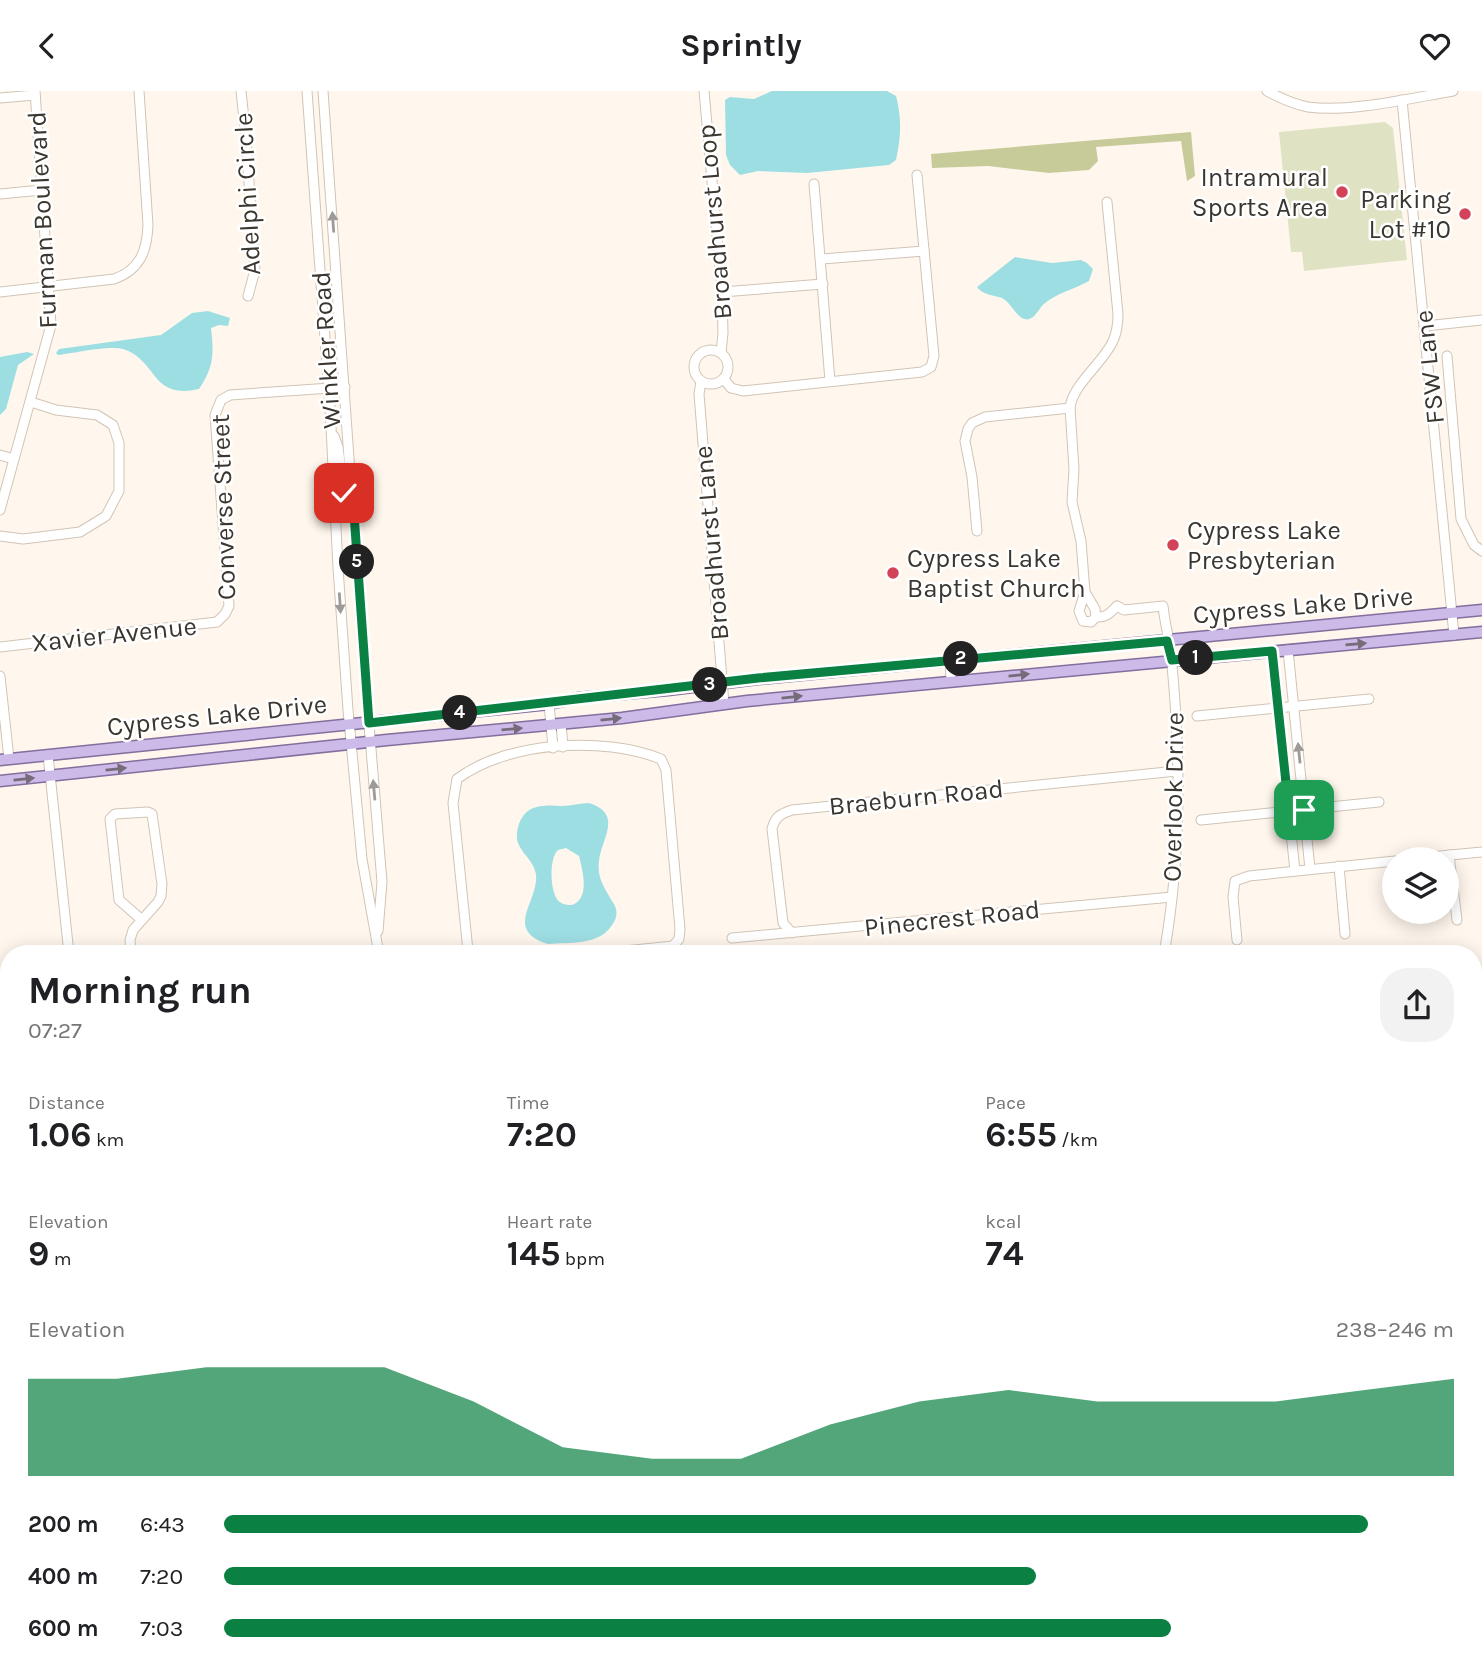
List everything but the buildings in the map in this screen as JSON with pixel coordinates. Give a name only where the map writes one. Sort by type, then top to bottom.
[{"type":"main road","name":"Cypress Lake Drive","points":[[5,759],[549,704],[578,698],[722,683],[1482,610]]},
{"type":"main road","name":"Cypress Lake Drive","points":[[0,781],[556,725],[724,704],[951,681],[1482,632]]},
{"type":"street","points":[[0,292],[114,279],[128,273],[143,255],[147,236],[139,91]]},
{"type":"street","name":"Adelphi Circle","points":[[241,91],[255,271],[248,296]]},
{"type":"street","name":"Winkler Road","points":[[307,91],[350,725],[362,859],[377,943]]},
{"type":"street","name":"Winkler Road","points":[[323,91],[382,882],[377,943]]},
{"type":"street","name":"Broadhurst Loop","points":[[704,91],[722,292],[721,353]]},
{"type":"street","points":[[1267,91],[1290,102],[1336,108],[1453,91]]},
{"type":"street","points":[[0,97],[35,93]]},
{"type":"street","name":"Furman Boulevard","points":[[0,510],[51,325],[35,93]]},
{"type":"street","name":"FSW Lane","points":[[1402,100],[1454,635]]},
{"type":"street","points":[[701,381],[713,385],[724,379],[731,388],[743,391],[922,372],[932,367],[934,356],[918,175]]},
{"type":"street","points":[[814,184],[830,381]]},
{"type":"street","points":[[0,194],[42,190]]},
{"type":"street","points":[[1085,592],[1095,608],[1096,617],[1091,622],[1080,617],[1080,606],[1085,592],[1081,541],[1072,502],[1074,469],[1070,408],[1076,391],[1106,353],[1117,330],[1118,314],[1107,202]]},
{"type":"street","points":[[822,260],[924,251]]},
{"type":"street","points":[[722,292],[823,284]]},
{"type":"street","points":[[1425,326],[1482,320]]},
{"type":"street","name":"Broadhurst Loop","points":[[701,381],[695,372],[695,360],[709,350],[725,357],[729,368],[724,379]]},
{"type":"street","points":[[1447,356],[1461,519],[1474,545],[1482,551]]},
{"type":"street","name":"Broadhurst Lane","points":[[701,381],[699,394],[724,704]]},
{"type":"street","points":[[329,388],[345,387]]},
{"type":"street","name":"Converse Street","points":[[225,614],[228,596],[215,415],[221,400],[230,395],[329,388]]},
{"type":"street","points":[[0,536],[23,539],[80,533],[106,516],[119,491],[119,443],[113,425],[97,415],[56,410],[31,402]]},
{"type":"street","points":[[977,531],[972,477],[965,449],[968,429],[972,423],[985,417],[1070,408]]},
{"type":"street","points":[[331,428],[338,447],[344,493],[346,499],[353,500]]},
{"type":"street","points":[[1436,443],[1454,442]]},
{"type":"street","points":[[0,454],[14,459]]},
{"type":"street","name":"Overlook Drive","points":[[1096,617],[1102,618],[1117,607],[1124,610],[1163,606],[1172,660],[1177,771],[1175,857],[1165,945]]},
{"type":"street","name":"Xavier Avenue","points":[[0,647],[208,625],[217,622],[225,614]]},
{"type":"street","points":[[1288,650],[1310,869]]},
{"type":"street","points":[[1272,651],[1295,871]]},
{"type":"street","points":[[950,660],[951,681]]},
{"type":"street","points":[[0,676],[5,759]]},
{"type":"street","points":[[1197,716],[1368,699]]},
{"type":"street","points":[[549,704],[564,747]]},
{"type":"street","points":[[553,748],[556,725]]},
{"type":"street","points":[[467,945],[453,803],[457,779],[479,765],[507,755],[582,744],[645,753],[661,759],[666,770],[680,929],[674,945]]},
{"type":"street","points":[[48,755],[48,776],[68,945]]},
{"type":"street","name":"Braeburn Road","points":[[792,933],[783,923],[772,829],[774,820],[782,813],[1177,771]]},
{"type":"street","points":[[1201,820],[1379,802]]},
{"type":"street","points":[[131,945],[131,934],[158,902],[162,891],[153,816],[148,811],[115,814],[110,819],[120,900],[142,920]]},
{"type":"street","points":[[1459,854],[1482,852]]},
{"type":"street","points":[[1237,940],[1233,897],[1235,881],[1249,876],[1382,862]]},
{"type":"street","points":[[1339,866],[1345,934]]},
{"type":"street","name":"Pinecrest Road","points":[[732,938],[1171,897]]},
{"type":"green space","name":"Intramural Sports Area","points":[[1385,122],[1393,128],[1407,260],[1304,271],[1302,252],[1291,252],[1279,132]]},
{"type":"green space","points":[[1191,132],[1195,176],[1187,181],[1181,141],[1096,147],[1098,161],[1089,170],[1049,173],[988,166],[932,168],[931,154]]},
{"type":"water","points":[[772,91],[887,91],[896,96],[900,128],[896,160],[889,165],[807,173],[758,171],[740,175],[730,165],[726,155],[725,100],[730,97],[754,99]]},
{"type":"water","points":[[1015,257],[1052,263],[1081,260],[1093,269],[1089,281],[1054,297],[1032,318],[1026,319],[1019,316],[1002,298],[985,293],[977,287]]},
{"type":"water","points":[[208,311],[230,318],[228,326],[211,328],[212,360],[199,389],[171,389],[156,377],[143,361],[123,349],[100,349],[58,355],[56,353],[59,349],[161,335],[192,313]]},
{"type":"water","points":[[27,352],[34,354],[18,365],[6,409],[0,415],[0,357]]},
{"type":"water","points":[[589,803],[600,808],[608,820],[599,873],[617,913],[612,925],[599,937],[583,942],[548,944],[535,939],[525,925],[536,875],[533,865],[518,843],[518,827],[525,814],[535,807]],"holes":[[[566,848],[579,856],[583,891],[578,902],[572,905],[563,904],[557,899],[553,888],[553,860],[558,850]]]},
{"type":"place","name":"Intramural Sports Area","points":[[1342,192]]},
{"type":"place","name":"Parking Lot #10","points":[[1465,214]]},
{"type":"place","name":"Cypress Lake Presbyterian","points":[[1173,545]]},
{"type":"place","name":"Cypress Lake Baptist Church","points":[[893,573]]},
{"type":"route","points":[[344,493],[346,499],[353,500],[369,723],[758,678],[1167,641],[1172,660],[1272,651],[1289,811],[1304,810]]}]
